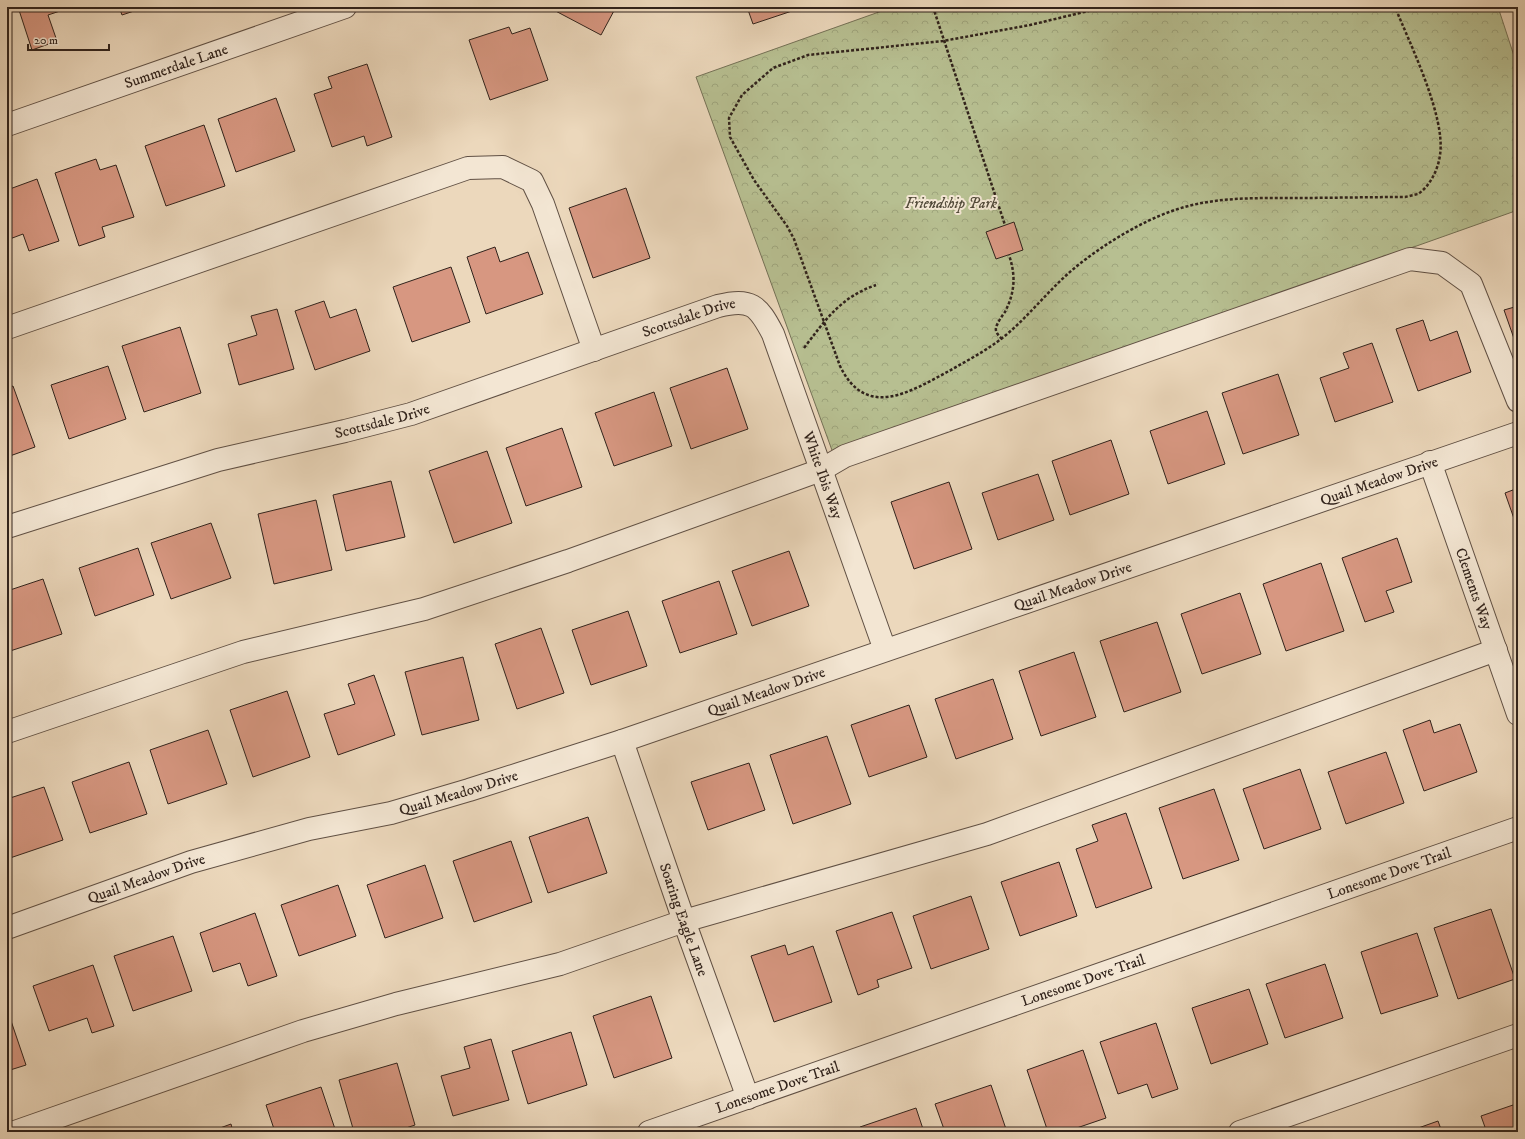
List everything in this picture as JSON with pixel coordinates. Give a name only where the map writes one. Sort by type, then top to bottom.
[{"type":"street","name":"Summerdale Lane","points":[[7,125],[345,7]]},
{"type":"street","points":[[7,328],[468,168],[503,167],[532,181],[543,204],[594,350]]},
{"type":"street","points":[[7,732],[243,652],[432,606],[568,561],[821,470],[852,454],[1410,259],[1442,263],[1471,284],[1518,401]]},
{"type":"street","name":"Scottsdale Drive","points":[[7,527],[218,460],[411,414],[718,306],[736,302],[752,306]]},
{"type":"street","name":"White Ibis Way","points":[[752,306],[764,316],[773,334],[885,650]]},
{"type":"street","name":"Quail Meadow Drive","points":[[7,928],[191,862],[309,829],[391,812],[469,790],[622,741],[1518,433]]},
{"type":"street","name":"Clements Way","points":[[1430,462],[1518,714]]},
{"type":"street","points":[[15,1132],[303,1031],[396,1004],[560,964],[684,921],[987,834],[1496,650]]},
{"type":"street","name":"Soaring Eagle Lane","points":[[622,741],[684,921],[748,1098]]},
{"type":"street","name":"Lonesome Dove Trail","points":[[649,1132],[1518,828]]},
{"type":"street","points":[[1240,1132],[1518,1035]]},
{"type":"path","points":[[933,7],[1005,225]]},
{"type":"path","points":[[1105,7],[1030,25],[943,41],[848,51],[795,59],[765,73],[742,95],[732,111],[728,125],[732,143],[766,198],[792,234],[840,366],[849,382],[861,392],[878,398],[901,395],[919,387],[972,358],[1002,339],[1078,266],[1134,229],[1170,211],[1194,204],[1234,199],[1405,197],[1415,196],[1422,192],[1437,169],[1441,155],[1440,138],[1430,92],[1395,7]]},
{"type":"path","points":[[1002,339],[997,333],[996,328],[1009,304],[1015,281],[1013,267],[1008,255]]},
{"type":"path","points":[[812,338],[824,322],[850,296],[876,285]]},
{"type":"green space","name":"Friendship Park","points":[[893,7],[1498,7],[1518,68],[1518,210],[833,453],[696,77]]},
{"type":"building","points":[[18,7],[72,7],[48,15],[57,41],[32,50]]},
{"type":"building","points":[[119,7],[146,7],[122,15]]},
{"type":"building","points":[[548,7],[616,7],[601,35]]},
{"type":"building","points":[[747,7],[804,7],[753,24]]},
{"type":"building","points":[[509,27],[512,34],[530,28],[548,80],[490,100],[469,40]]},
{"type":"building","points":[[367,64],[392,137],[367,146],[364,136],[332,147],[314,94],[332,88],[328,77]]},
{"type":"building","points":[[276,98],[295,151],[236,172],[218,119]]},
{"type":"building","points":[[204,125],[225,186],[166,206],[145,146]]},
{"type":"building","points":[[96,159],[100,170],[116,165],[134,217],[102,227],[105,237],[79,246],[55,173]]},
{"type":"building","points":[[37,179],[59,241],[29,251],[23,234],[7,240],[7,190]]},
{"type":"building","points":[[626,188],[650,258],[593,278],[569,208]]},
{"type":"building","points":[[1014,222],[1023,250],[996,259],[986,232]]},
{"type":"building","points":[[495,247],[500,262],[528,252],[543,294],[486,314],[467,257]]},
{"type":"building","points":[[451,267],[470,322],[412,342],[393,287]]},
{"type":"building","points":[[324,301],[330,318],[356,309],[370,351],[315,370],[295,311]]},
{"type":"building","points":[[1518,306],[1518,350],[1504,310]]},
{"type":"building","points":[[277,309],[294,369],[239,385],[228,344],[257,335],[251,316]]},
{"type":"building","points":[[1423,320],[1430,341],[1457,331],[1471,372],[1418,391],[1396,329]]},
{"type":"building","points":[[180,327],[201,393],[144,412],[122,346]]},
{"type":"building","points":[[1372,343],[1393,402],[1335,422],[1320,378],[1349,368],[1343,353]]},
{"type":"building","points":[[108,366],[126,419],[69,439],[51,385]]},
{"type":"building","points":[[727,368],[748,429],[691,449],[670,388]]},
{"type":"building","points":[[1278,374],[1299,435],[1243,454],[1222,393]]},
{"type":"building","points":[[13,386],[35,447],[7,457],[7,388]]},
{"type":"building","points":[[654,392],[672,446],[614,466],[595,413]]},
{"type":"building","points":[[1207,411],[1225,464],[1168,484],[1150,431]]},
{"type":"building","points":[[562,428],[582,487],[526,506],[506,448]]},
{"type":"building","points":[[1111,440],[1129,494],[1070,515],[1052,461]]},
{"type":"building","points":[[487,451],[512,523],[454,543],[429,471]]},
{"type":"building","points":[[1038,474],[1054,520],[998,540],[982,493]]},
{"type":"building","points":[[391,481],[405,537],[346,551],[333,495]]},
{"type":"building","points":[[949,482],[972,549],[914,569],[891,502]]},
{"type":"building","points":[[1518,488],[1518,530],[1505,493]]},
{"type":"building","points":[[316,500],[332,570],[274,584],[258,514]]},
{"type":"building","points":[[211,523],[231,578],[171,599],[151,543]]},
{"type":"building","points":[[1397,538],[1412,582],[1386,591],[1394,612],[1365,622],[1342,558]]},
{"type":"building","points":[[138,548],[154,595],[95,616],[79,568]]},
{"type":"building","points":[[789,551],[809,606],[752,626],[732,571]]},
{"type":"building","points":[[1321,563],[1344,631],[1286,651],[1263,584]]},
{"type":"building","points":[[43,579],[62,634],[7,652],[7,591]]},
{"type":"building","points":[[719,581],[737,634],[680,653],[662,601]]},
{"type":"building","points":[[1240,593],[1261,654],[1202,674],[1181,614]]},
{"type":"building","points":[[628,611],[647,666],[591,685],[572,630]]},
{"type":"building","points":[[1157,622],[1181,692],[1124,712],[1100,641]]},
{"type":"building","points":[[541,628],[564,693],[517,709],[495,644]]},
{"type":"building","points":[[1074,652],[1096,717],[1041,736],[1019,671]]},
{"type":"building","points":[[463,657],[479,720],[422,735],[405,672]]},
{"type":"building","points":[[374,675],[395,735],[338,755],[324,714],[355,704],[348,684]]},
{"type":"building","points":[[993,679],[1013,739],[956,759],[935,699]]},
{"type":"building","points":[[287,691],[310,757],[253,777],[230,710]]},
{"type":"building","points":[[909,705],[927,757],[869,777],[851,725]]},
{"type":"building","points":[[1430,720],[1434,733],[1460,724],[1477,772],[1424,791],[1403,730]]},
{"type":"building","points":[[208,730],[227,784],[168,804],[150,750]]},
{"type":"building","points":[[827,736],[851,804],[793,824],[770,755]]},
{"type":"building","points":[[1386,752],[1404,803],[1346,824],[1328,772]]},
{"type":"building","points":[[129,762],[147,814],[90,833],[72,782]]},
{"type":"building","points":[[749,763],[765,810],[708,830],[691,782]]},
{"type":"building","points":[[1300,769],[1321,829],[1264,849],[1243,789]]},
{"type":"building","points":[[44,787],[63,840],[7,859],[7,799]]},
{"type":"building","points":[[1214,789],[1239,860],[1183,879],[1159,808]]},
{"type":"building","points":[[1126,813],[1152,888],[1096,908],[1076,849],[1098,841],[1092,825]]},
{"type":"building","points":[[588,817],[607,873],[548,893],[529,837]]},
{"type":"building","points":[[511,841],[532,902],[474,922],[453,861]]},
{"type":"building","points":[[1059,862],[1077,916],[1020,936],[1001,882]]},
{"type":"building","points":[[425,865],[443,918],[385,938],[367,885]]},
{"type":"building","points":[[338,885],[356,936],[299,956],[281,905]]},
{"type":"building","points":[[971,896],[989,949],[931,969],[913,916]]},
{"type":"building","points":[[1491,909],[1515,979],[1458,999],[1434,928]]},
{"type":"building","points":[[892,912],[912,968],[877,980],[879,987],[858,995],[836,931]]},
{"type":"building","points":[[255,913],[277,976],[248,986],[240,963],[213,972],[200,933]]},
{"type":"building","points":[[1417,933],[1438,996],[1381,1014],[1361,952]]},
{"type":"building","points":[[173,936],[192,991],[133,1011],[114,956]]},
{"type":"building","points":[[785,945],[788,955],[813,946],[832,1002],[774,1022],[751,956]]},
{"type":"building","points":[[1325,964],[1343,1018],[1285,1038],[1266,984]]},
{"type":"building","points":[[93,965],[114,1026],[92,1033],[87,1018],[49,1031],[33,986]]},
{"type":"building","points":[[1249,989],[1268,1044],[1211,1064],[1192,1008]]},
{"type":"building","points":[[651,996],[672,1058],[614,1078],[593,1016]]},
{"type":"building","points":[[7,1009],[26,1065],[7,1071]]},
{"type":"building","points":[[1156,1023],[1178,1089],[1152,1098],[1147,1084],[1118,1094],[1100,1042]]},
{"type":"building","points":[[571,1032],[587,1085],[528,1104],[512,1051]]},
{"type":"building","points":[[491,1039],[509,1100],[453,1116],[441,1076],[470,1068],[464,1047]]},
{"type":"building","points":[[1083,1050],[1106,1118],[1065,1132],[1048,1132],[1027,1070]]},
{"type":"building","points":[[397,1063],[415,1125],[394,1132],[354,1132],[339,1080]]},
{"type":"building","points":[[991,1085],[1007,1132],[945,1132],[935,1104]]},
{"type":"building","points":[[321,1087],[336,1132],[275,1132],[266,1105]]},
{"type":"building","points":[[1513,1105],[1518,1120],[1518,1132],[1481,1132],[1486,1130],[1481,1116]]},
{"type":"building","points":[[916,1108],[924,1132],[862,1132],[860,1127]]},
{"type":"building","points":[[1438,1121],[1442,1132],[1407,1132]]},
{"type":"building","points":[[231,1124],[233,1132],[209,1132]]}]
